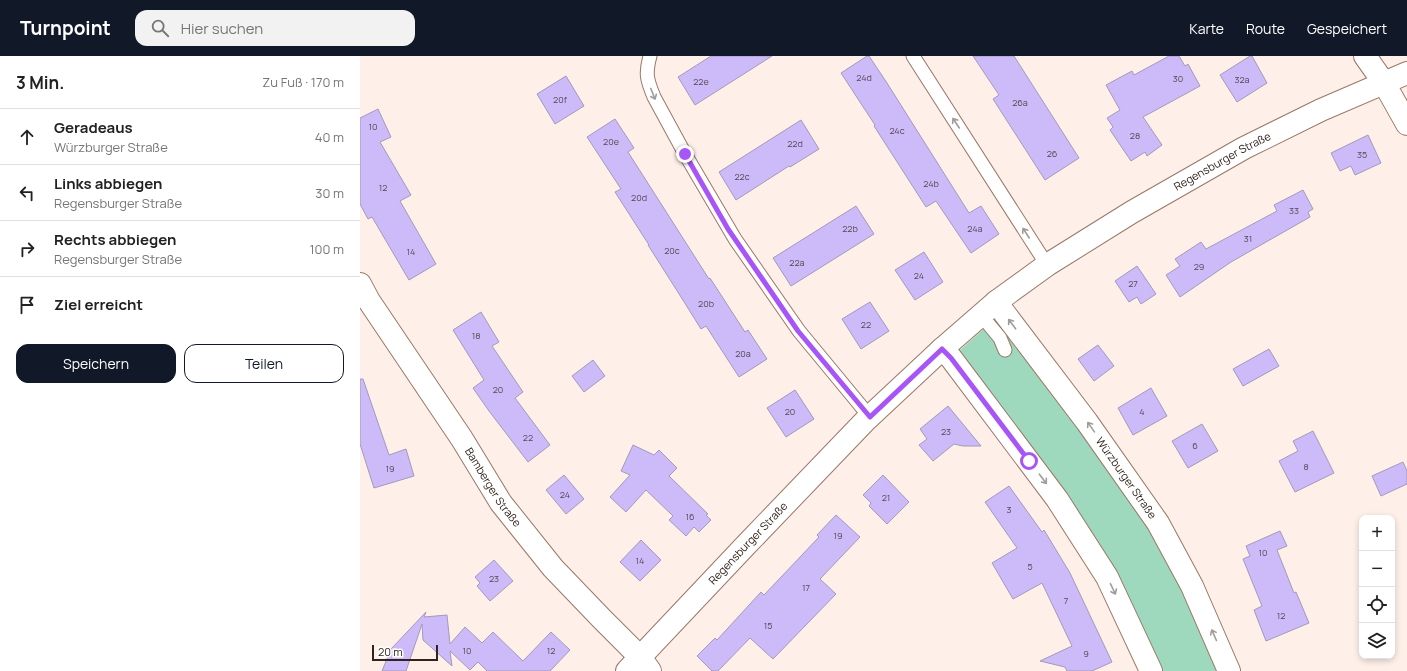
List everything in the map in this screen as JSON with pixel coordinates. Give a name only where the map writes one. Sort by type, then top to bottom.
[{"type":"street","points":[[1365,56],[1384,83],[1407,124]]},
{"type":"street","name":"Regensburger Straße","points":[[639,666],[746,545],[870,417],[988,308],[1047,265],[1132,212],[1244,148],[1321,110],[1407,73]]},
{"type":"street","name":"Bamberger Straße","points":[[360,284],[369,301],[462,439],[501,503],[554,568],[607,625],[639,666]]},
{"type":"street","name":"Würzburger Straße","points":[[988,308],[1087,422],[1158,523],[1192,586],[1229,671]]},
{"type":"street","points":[[942,349],[951,358],[1057,499],[1107,577],[1152,671]]},
{"type":"lane","points":[[650,56],[647,79],[654,97],[728,229],[798,331],[870,417]]},
{"type":"lane","points":[[913,56],[1047,265]]},
{"type":"lane","points":[[988,308],[1005,350]]},
{"type":"green space","points":[[996,318],[1117,476],[1168,558],[1218,671],[1159,671],[1074,510],[960,350]]},
{"type":"building","points":[[711,56],[772,56],[695,105],[678,77]]},
{"type":"building","points":[[869,56],[887,83],[969,213],[981,206],[999,234],[971,253],[936,201],[926,207],[841,73]]},
{"type":"building","points":[[973,56],[1014,56],[1079,158],[1045,180],[993,99],[999,95]]},
{"type":"building","points":[[1169,56],[1179,56],[1185,66],[1188,64],[1200,86],[1143,117],[1162,145],[1147,156],[1145,152],[1131,161],[1110,130],[1113,127],[1107,118],[1120,110],[1106,85],[1132,71],[1134,75]]},
{"type":"building","points":[[1252,56],[1267,83],[1237,102],[1220,75]]},
{"type":"building","points":[[566,76],[584,106],[555,124],[537,94]]},
{"type":"building","points":[[378,109],[391,137],[380,142],[411,195],[400,201],[436,264],[409,280],[372,217],[368,219],[360,204],[360,118]]},
{"type":"building","points":[[615,119],[634,148],[628,152],[709,279],[710,278],[745,332],[748,330],[767,359],[739,377],[706,326],[701,329],[615,192],[621,189],[587,137]]},
{"type":"building","points":[[801,120],[819,149],[790,167],[789,166],[736,200],[719,172]]},
{"type":"building","points":[[1368,135],[1381,163],[1355,175],[1351,166],[1340,171],[1331,153]]},
{"type":"building","points":[[1303,190],[1313,209],[1308,212],[1310,217],[1231,262],[1180,297],[1166,275],[1180,266],[1175,259],[1201,242],[1206,249],[1277,211],[1274,205]]},
{"type":"building","points":[[856,206],[874,234],[791,286],[773,258]]},
{"type":"building","points":[[924,252],[943,282],[915,300],[895,270]]},
{"type":"building","points":[[1137,266],[1156,294],[1141,304],[1137,297],[1129,302],[1115,281]]},
{"type":"building","points":[[870,302],[889,331],[861,349],[842,319]]},
{"type":"building","points":[[481,312],[499,342],[492,346],[523,392],[515,398],[550,445],[528,462],[473,388],[484,380],[453,330]]},
{"type":"building","points":[[1098,345],[1114,366],[1094,381],[1078,359]]},
{"type":"building","points":[[1269,349],[1279,366],[1243,386],[1233,369]]},
{"type":"building","points":[[593,360],[605,376],[584,392],[572,376]]},
{"type":"building","points":[[360,379],[363,379],[389,455],[406,449],[414,476],[374,488],[360,444]]},
{"type":"building","points":[[1151,388],[1167,416],[1133,435],[1118,408]]},
{"type":"building","points":[[795,390],[814,419],[786,437],[767,408]]},
{"type":"building","points":[[948,406],[981,446],[963,446],[954,444],[933,461],[919,445],[927,439],[920,429]]},
{"type":"building","points":[[1202,424],[1218,451],[1188,468],[1172,441]]},
{"type":"building","points":[[1313,431],[1334,473],[1295,492],[1279,461],[1298,451],[1293,441]]},
{"type":"building","points":[[633,445],[654,455],[659,450],[677,468],[669,476],[708,514],[706,515],[711,520],[699,532],[694,527],[686,536],[669,520],[673,516],[646,490],[626,512],[610,497],[630,475],[621,471]]},
{"type":"building","points":[[1403,462],[1407,471],[1407,484],[1381,496],[1372,476]]},
{"type":"building","points":[[564,475],[584,499],[566,514],[546,490]]},
{"type":"building","points":[[883,475],[909,502],[887,524],[869,506],[871,503],[863,495]]},
{"type":"building","points":[[1009,486],[1042,532],[1044,530],[1070,573],[1112,662],[1092,671],[1067,671],[1065,667],[1040,661],[1072,646],[1042,583],[1013,599],[992,563],[1017,548],[985,502]]},
{"type":"building","points":[[836,515],[860,537],[820,579],[836,594],[773,659],[750,638],[718,671],[712,671],[697,656],[715,638],[717,640],[761,592],[764,595],[819,537],[817,535]]},
{"type":"building","points":[[1280,531],[1287,546],[1277,550],[1294,593],[1296,592],[1309,623],[1266,641],[1254,610],[1262,606],[1243,559],[1250,556],[1246,546]]},
{"type":"building","points":[[641,540],[661,560],[640,581],[620,562]]},
{"type":"building","points":[[494,560],[513,581],[490,601],[477,586],[480,583],[475,577]]},
{"type":"building","points":[[426,612],[424,617],[447,615],[450,644],[465,627],[482,643],[493,632],[523,661],[551,632],[570,650],[550,671],[487,671],[478,662],[470,670],[450,651],[452,666],[423,640],[422,624],[406,671],[382,671],[391,649]]},
{"type":"route","points":[[685,154],[728,229],[798,331],[870,417],[942,349],[951,358],[1029,461]]}]
